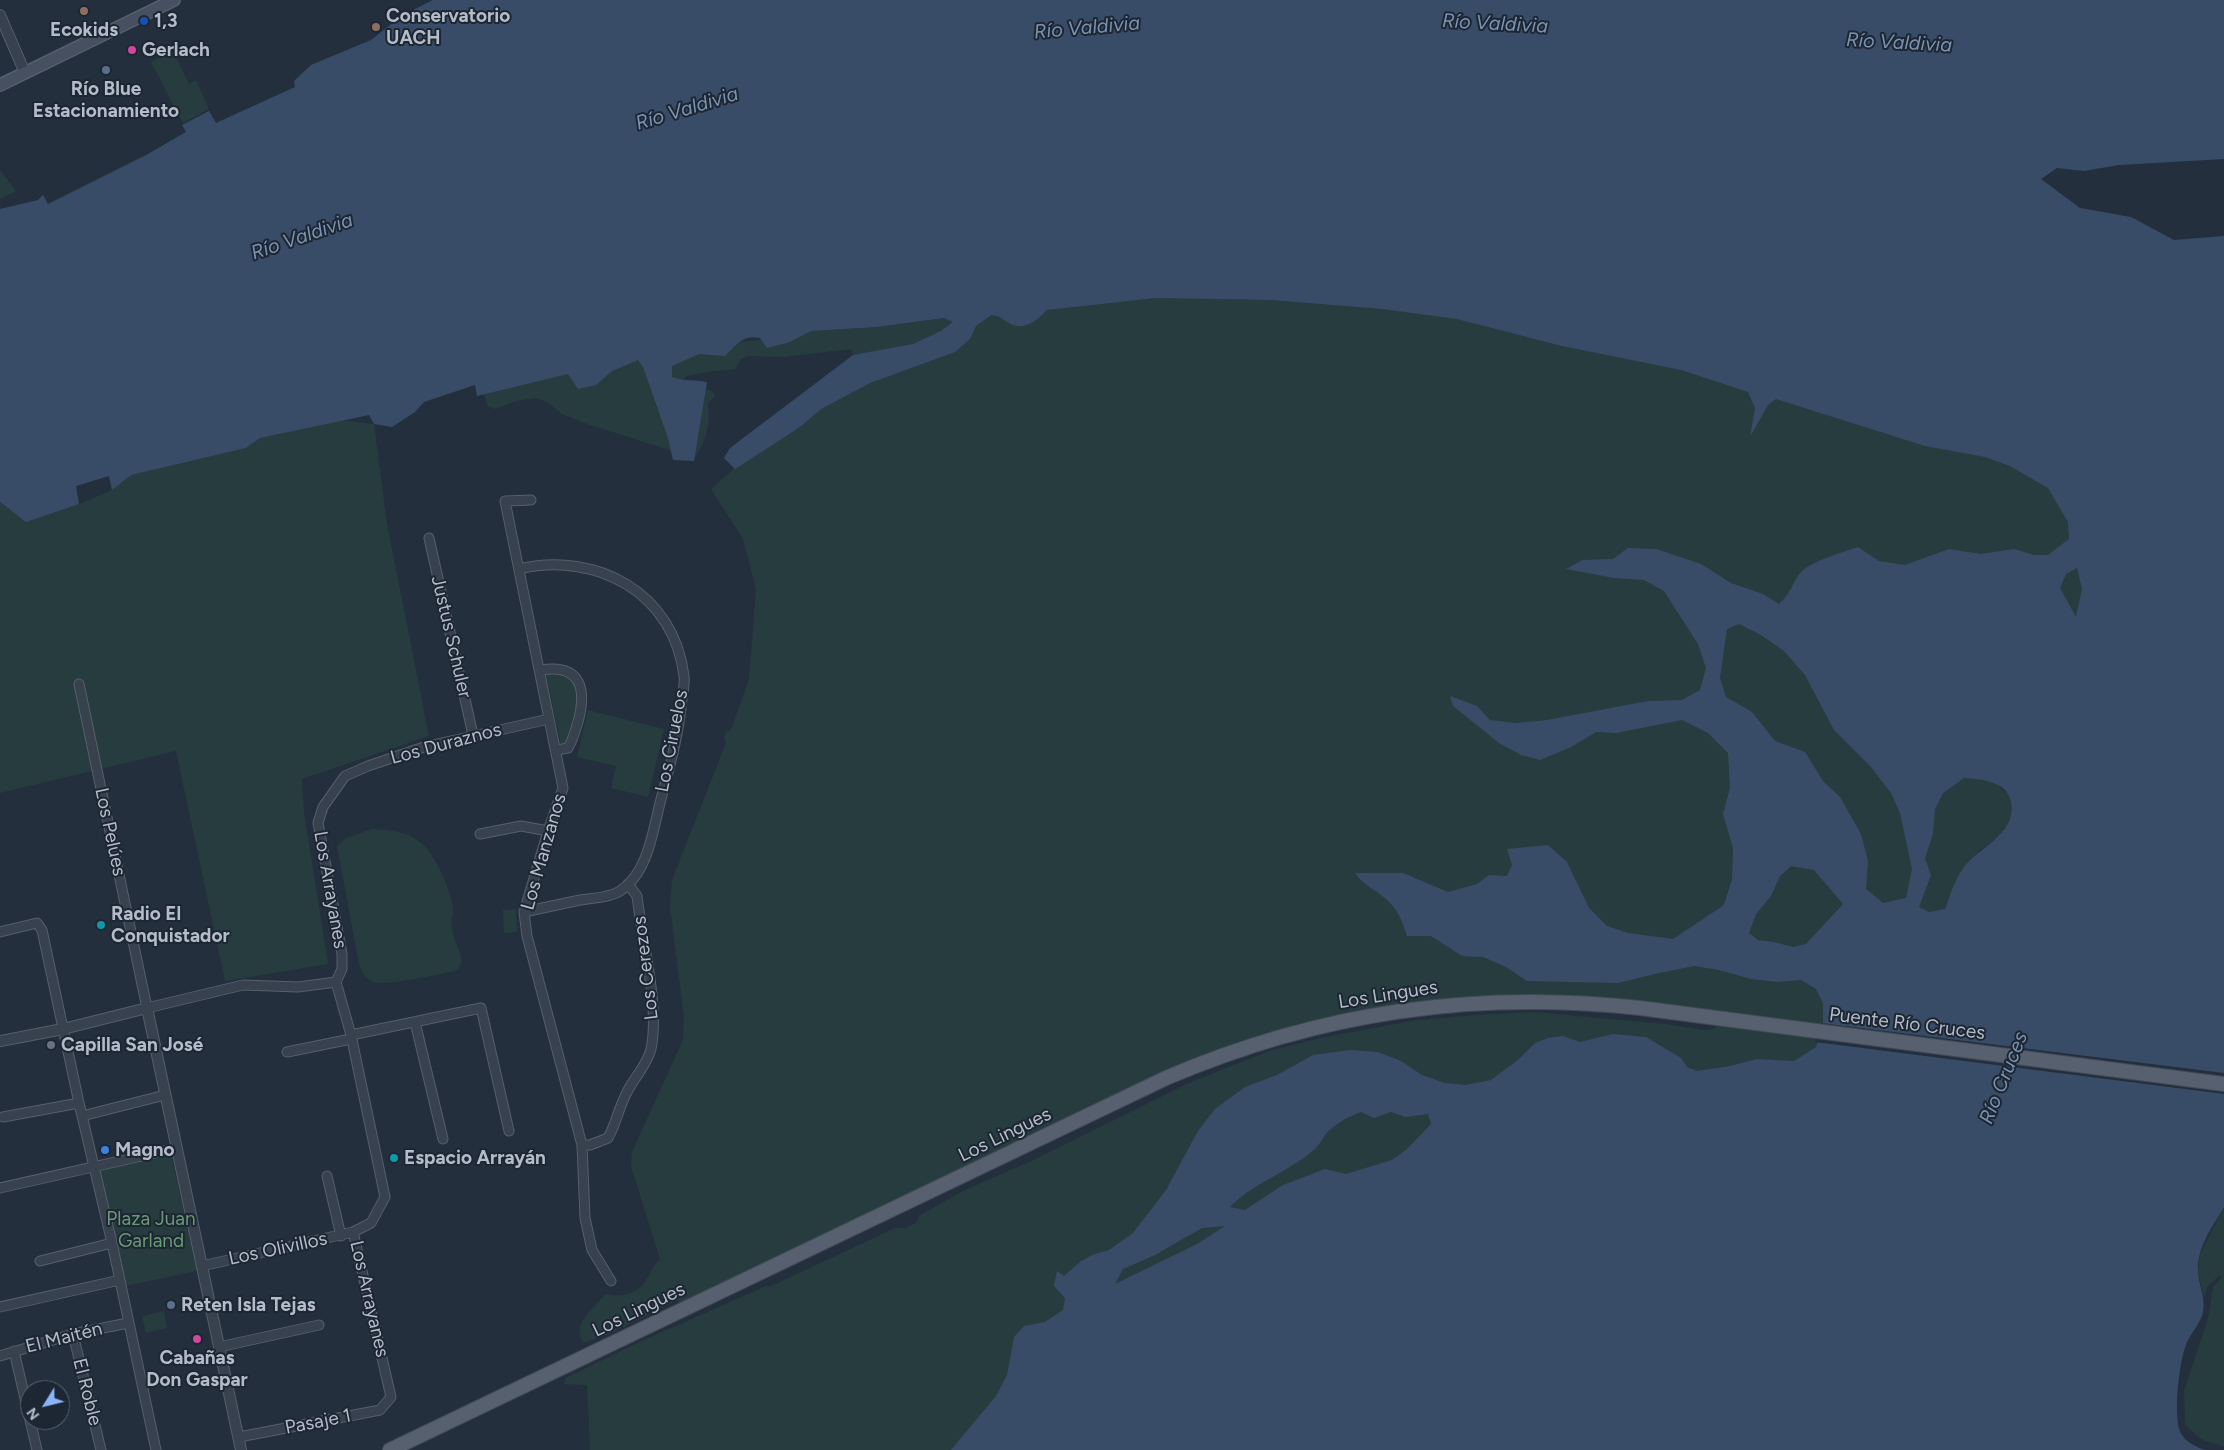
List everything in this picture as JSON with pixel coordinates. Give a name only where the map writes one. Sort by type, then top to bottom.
[{"type":"main road","points":[[0,85],[173,0]]},
{"type":"main road","name":"Los Lingues","points":[[390,1450],[1166,1078],[1251,1045],[1338,1021],[1458,1003],[1519,1000],[1564,1002],[1675,1013]]},
{"type":"main road","name":"Puente Río Cruces","points":[[1675,1013],[2224,1084]]},
{"type":"street","points":[[0,15],[25,73]]},
{"type":"street","name":"Los Manzanos","points":[[531,500],[505,501],[541,670],[563,788],[524,912],[527,936],[582,1145],[583,1189],[590,1242],[592,1250],[611,1281]]},
{"type":"street","name":"Justus Schuler","points":[[429,538],[473,735]]},
{"type":"street","name":"Los Ciruelos","points":[[519,569],[536,565],[570,564],[613,577],[651,602],[670,628],[677,646],[684,678],[679,727],[647,852],[638,872],[628,884],[613,894],[524,912]]},
{"type":"street","points":[[541,670],[552,668],[565,671],[578,680],[583,694],[572,742],[568,748],[557,750]]},
{"type":"street","name":"Los Pelúes","points":[[79,684],[241,1450]]},
{"type":"street","name":"Los Duraznos","points":[[345,776],[424,747],[549,719]]},
{"type":"street","name":"Los Arrayanes","points":[[345,776],[323,807],[318,823],[342,954],[342,969],[336,982],[351,1037],[385,1197],[371,1223],[353,1232],[390,1397]]},
{"type":"street","points":[[480,834],[521,826],[548,831]]},
{"type":"street","name":"Los Cerezos","points":[[582,1145],[590,1145],[608,1138],[617,1122],[626,1093],[650,1052],[652,1043],[653,1012],[637,896],[628,884]]},
{"type":"street","points":[[0,932],[36,923],[42,930],[156,1450]]},
{"type":"street","points":[[0,1041],[63,1029],[243,985],[298,988],[336,982]]},
{"type":"street","points":[[287,1052],[481,1008],[509,1131]]},
{"type":"street","points":[[415,1022],[443,1139]]},
{"type":"street","points":[[82,1116],[165,1095]]},
{"type":"street","points":[[3,1117],[79,1103]]},
{"type":"street","points":[[0,1188],[177,1148]]},
{"type":"street","points":[[327,1176],[340,1236]]},
{"type":"street","name":"Los Olivillos","points":[[202,1266],[353,1232]]},
{"type":"street","points":[[40,1261],[112,1244]]},
{"type":"street","points":[[0,1307],[120,1280]]},
{"type":"street","name":"El Maitén","points":[[0,1356],[73,1334],[128,1323]]},
{"type":"street","points":[[219,1347],[320,1325]]},
{"type":"street","name":"El Roble","points":[[73,1334],[101,1450]]},
{"type":"street","points":[[14,1351],[37,1450]]},
{"type":"street","name":"Pasaje 1","points":[[239,1437],[380,1410],[390,1397]]},
{"type":"green space","points":[[173,51],[189,84],[196,80],[209,109],[183,123],[151,62]]},
{"type":"green space","points":[[0,170],[16,191],[1,199],[0,198]]},
{"type":"green space","points":[[1155,298],[1270,300],[1382,309],[1479,320],[1681,370],[2032,467],[2062,486],[2093,571],[2076,618],[1999,787],[2008,794],[2012,808],[2012,820],[2001,835],[1980,850],[1949,897],[1733,1450],[590,1450],[587,1385],[564,1384],[566,1378],[635,1344],[766,1286],[769,1287],[895,1228],[904,1228],[916,1223],[920,1215],[965,1190],[1031,1161],[1189,1083],[1269,1051],[1320,1038],[1417,1020],[1535,1012],[1665,1024],[1704,1030],[1715,1029],[1717,1018],[1460,1002],[1256,1044],[680,1305],[678,1301],[674,1302],[607,1335],[584,1343],[580,1336],[580,1329],[590,1311],[606,1294],[629,1294],[639,1288],[660,1259],[631,1166],[632,1152],[683,1040],[684,1018],[670,906],[672,880],[726,743],[724,737],[727,731],[731,730],[749,679],[756,590],[743,539],[711,489],[734,469],[733,463],[862,354],[853,355],[851,349],[783,357],[748,356],[741,359],[735,369],[686,376],[683,380],[688,386],[712,391],[715,396],[708,403],[707,431],[695,458],[584,423],[562,414],[549,403],[536,398],[516,401],[496,409],[488,407],[483,391],[619,353],[801,336],[811,331],[877,327],[944,318],[968,321],[980,319],[991,314],[1002,317],[1044,313],[1047,310],[1080,304]]},
{"type":"green space","points":[[340,420],[374,424],[387,524],[429,736],[302,779],[304,812],[328,964],[225,981],[176,751],[0,793],[0,502],[11,511],[79,504],[112,490],[130,475],[246,448],[260,438]]},
{"type":"green space","points":[[548,672],[563,675],[573,681],[578,688],[579,708],[568,744],[561,745],[546,674]]},
{"type":"green space","points":[[588,710],[664,729],[648,797],[611,788],[616,766],[577,757]]},
{"type":"green space","points":[[372,829],[398,832],[416,839],[424,845],[437,863],[452,900],[453,932],[462,961],[458,969],[388,983],[374,982],[366,977],[359,964],[337,846],[346,838]]},
{"type":"green space","points":[[516,909],[517,932],[504,933],[503,910]]},
{"type":"green space","name":"Plaza Juan Garland","points":[[171,1154],[197,1271],[125,1286],[100,1169]]},
{"type":"green space","points":[[2224,1207],[2224,1447],[2201,1439],[2185,1425],[2184,1391],[2208,1319],[2213,1287],[2222,1277],[2219,1276],[2207,1287],[2204,1297],[2198,1271],[2200,1254]]},
{"type":"green space","points":[[164,1311],[167,1328],[146,1333],[142,1316]]},
{"type":"water","points":[[433,0],[2224,0],[2224,159],[2119,165],[2084,171],[2057,168],[2041,179],[2080,208],[2131,217],[2174,240],[2224,236],[2224,1207],[2206,1237],[2198,1261],[2199,1281],[2204,1306],[2202,1316],[2184,1350],[2178,1385],[2177,1410],[2179,1429],[2183,1437],[2193,1445],[2205,1450],[951,1450],[996,1396],[1007,1375],[1014,1337],[1024,1326],[1045,1322],[1063,1310],[1065,1298],[1054,1286],[1057,1271],[1064,1276],[1080,1262],[1092,1255],[1109,1250],[1133,1233],[1166,1190],[1198,1131],[1215,1109],[1245,1087],[1277,1075],[1313,1055],[1350,1050],[1378,1052],[1401,1061],[1422,1075],[1445,1083],[1465,1085],[1491,1080],[1519,1059],[1535,1043],[1548,1038],[1563,1036],[1580,1042],[1613,1034],[1646,1037],[1681,1058],[1687,1067],[1697,1071],[1730,1066],[1757,1059],[1794,1061],[1816,1047],[1823,1028],[1823,1003],[1816,989],[1801,980],[1778,982],[1751,979],[1719,970],[1694,966],[1618,983],[1527,981],[1506,967],[1483,957],[1462,956],[1431,936],[1407,936],[1395,908],[1384,897],[1363,882],[1355,873],[1403,873],[1448,892],[1477,884],[1489,875],[1507,876],[1512,865],[1507,849],[1548,845],[1567,862],[1589,908],[1607,926],[1628,933],[1673,939],[1724,905],[1732,879],[1733,848],[1723,814],[1730,788],[1728,753],[1708,733],[1682,720],[1616,733],[1596,732],[1571,747],[1540,760],[1521,755],[1499,743],[1453,706],[1450,696],[1477,706],[1490,720],[1515,723],[1547,720],[1648,701],[1682,700],[1700,690],[1706,668],[1698,644],[1664,591],[1644,580],[1614,578],[1566,569],[1583,560],[1613,559],[1628,548],[1656,549],[1701,564],[1731,583],[1763,594],[1779,604],[1801,572],[1806,568],[1828,557],[1858,547],[1879,561],[1905,565],[1949,549],[1981,554],[2014,549],[2034,555],[2048,555],[2069,539],[2068,522],[2048,488],[2010,466],[1985,457],[1925,446],[1776,399],[1768,405],[1750,437],[1755,408],[1748,392],[1681,370],[1562,346],[1457,319],[1382,309],[1270,300],[1155,298],[1047,310],[1030,324],[1020,326],[991,315],[976,326],[970,339],[955,352],[870,383],[821,409],[800,427],[735,469],[724,458],[730,448],[853,355],[913,344],[941,331],[953,322],[944,318],[877,327],[811,331],[790,342],[767,348],[760,338],[754,337],[740,341],[725,356],[699,354],[672,366],[672,377],[707,382],[694,461],[673,460],[668,438],[643,367],[638,360],[612,371],[596,385],[578,389],[568,374],[477,396],[475,385],[424,402],[415,412],[392,427],[374,424],[369,415],[260,438],[246,448],[131,475],[112,490],[109,476],[76,486],[79,504],[26,522],[0,502],[0,209],[38,200],[43,195],[48,204],[148,154],[186,132],[182,125],[209,111],[216,123],[295,87],[294,81],[311,65],[371,40],[403,15]],"holes":[[[2077,568],[2082,589],[2076,617],[2060,588],[2066,574]],[[1739,624],[1761,635],[1784,651],[1805,675],[1834,730],[1871,767],[1891,793],[1900,813],[1912,869],[1906,898],[1883,903],[1866,889],[1868,861],[1861,834],[1840,797],[1823,781],[1805,752],[1775,741],[1752,712],[1726,697],[1720,678],[1727,629]],[[1964,778],[1991,782],[2003,788],[2010,799],[2012,811],[2004,830],[1969,861],[1962,870],[1954,884],[1945,909],[1929,912],[1919,907],[1931,875],[1925,858],[1933,834],[1935,809],[1943,793]],[[1791,866],[1814,870],[1843,904],[1806,944],[1793,947],[1758,940],[1749,933],[1756,914],[1771,896],[1780,876]],[[1361,1112],[1374,1118],[1391,1112],[1406,1117],[1428,1114],[1431,1124],[1407,1149],[1392,1160],[1346,1174],[1325,1169],[1283,1185],[1245,1210],[1230,1207],[1250,1191],[1306,1156],[1319,1145],[1333,1127]],[[1225,1226],[1197,1244],[1115,1284],[1123,1269],[1155,1255],[1202,1228]]]},
{"type":"pier","points":[[1821,1023],[2224,1073],[2224,1094],[1815,1042]]},
{"type":"place","name":"Ecokids","points":[[84,11]]},
{"type":"place","name":"1,3","points":[[144,21]]},
{"type":"place","name":"Conservatorio UACH","points":[[376,27]]},
{"type":"place","name":"Gerlach","points":[[132,50]]},
{"type":"place","name":"Río Blue Estacionamiento","points":[[106,70]]},
{"type":"place","name":"Radio El Conquistador","points":[[101,925]]},
{"type":"place","name":"Capilla San José","points":[[51,1045]]},
{"type":"place","name":"Magno","points":[[105,1150]]},
{"type":"place","name":"Espacio Arrayán","points":[[394,1158]]},
{"type":"place","name":"Reten Isla Tejas","points":[[171,1305]]},
{"type":"place","name":"Cabañas Don Gaspar","points":[[197,1339]]},
{"type":"water label","name":"Río Valdivia","points":[[1495,24]]},
{"type":"water label","name":"Río Valdivia","points":[[1087,28]]},
{"type":"water label","name":"Río Valdivia","points":[[1899,43]]},
{"type":"water label","name":"Río Valdivia","points":[[687,109]]},
{"type":"water label","name":"Río Valdivia","points":[[302,237]]},
{"type":"water label","name":"Río Cruces","points":[[2004,1078]]}]
